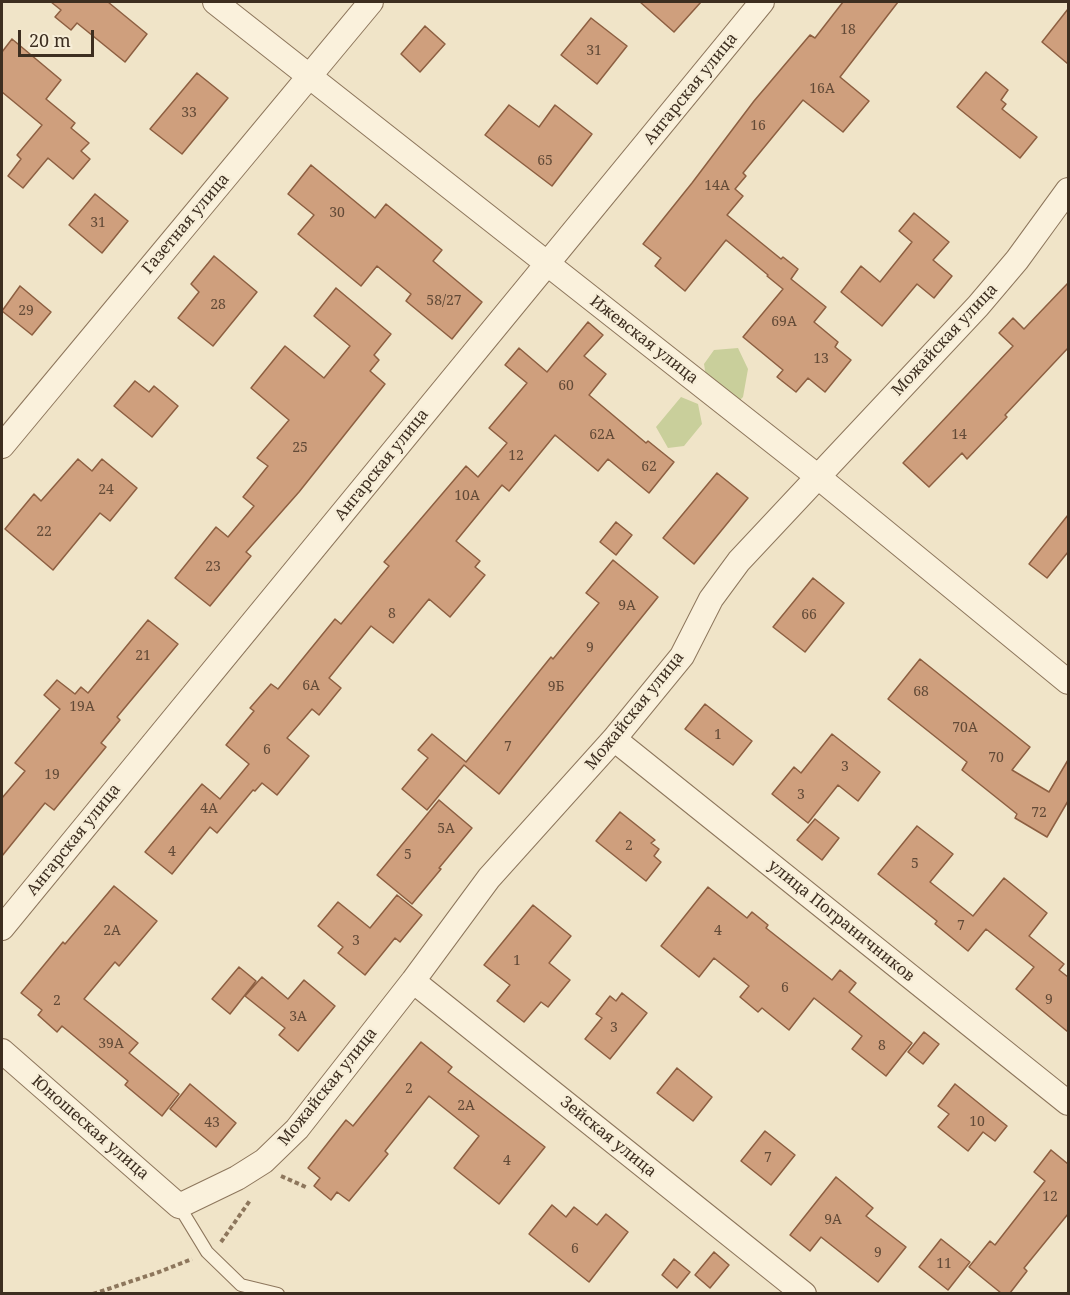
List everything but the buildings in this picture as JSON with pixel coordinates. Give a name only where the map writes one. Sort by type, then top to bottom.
[{"type":"street","name":"Ижевская улица","points":[[215,2],[818,476],[1068,682]]},
{"type":"street","name":"Газетная улица","points":[[2,446],[371,2]]},
{"type":"street","name":"Ангарская улица","points":[[2,928],[762,2]]},
{"type":"street","name":"Можайская улица","points":[[179,1206],[237,1178],[264,1161],[297,1129],[413,981],[489,878],[614,739],[682,656],[711,599],[739,561],[978,306],[1017,260],[1068,190]]},
{"type":"street","name":"улица Пограничников","points":[[614,739],[1068,1103]]},
{"type":"street","name":"Зейская улица","points":[[413,981],[804,1293]]},
{"type":"street","name":"Юношеская улица","points":[[2,1050],[179,1206]]},
{"type":"lane","points":[[179,1206],[207,1252],[241,1285],[278,1293]]},
{"type":"path","points":[[277,1174],[308,1188]]},
{"type":"green space","points":[[738,348],[748,369],[743,397],[728,412],[710,401],[704,364],[714,350]]},
{"type":"green space","points":[[681,397],[698,404],[702,424],[684,446],[668,448],[656,427]]}]
